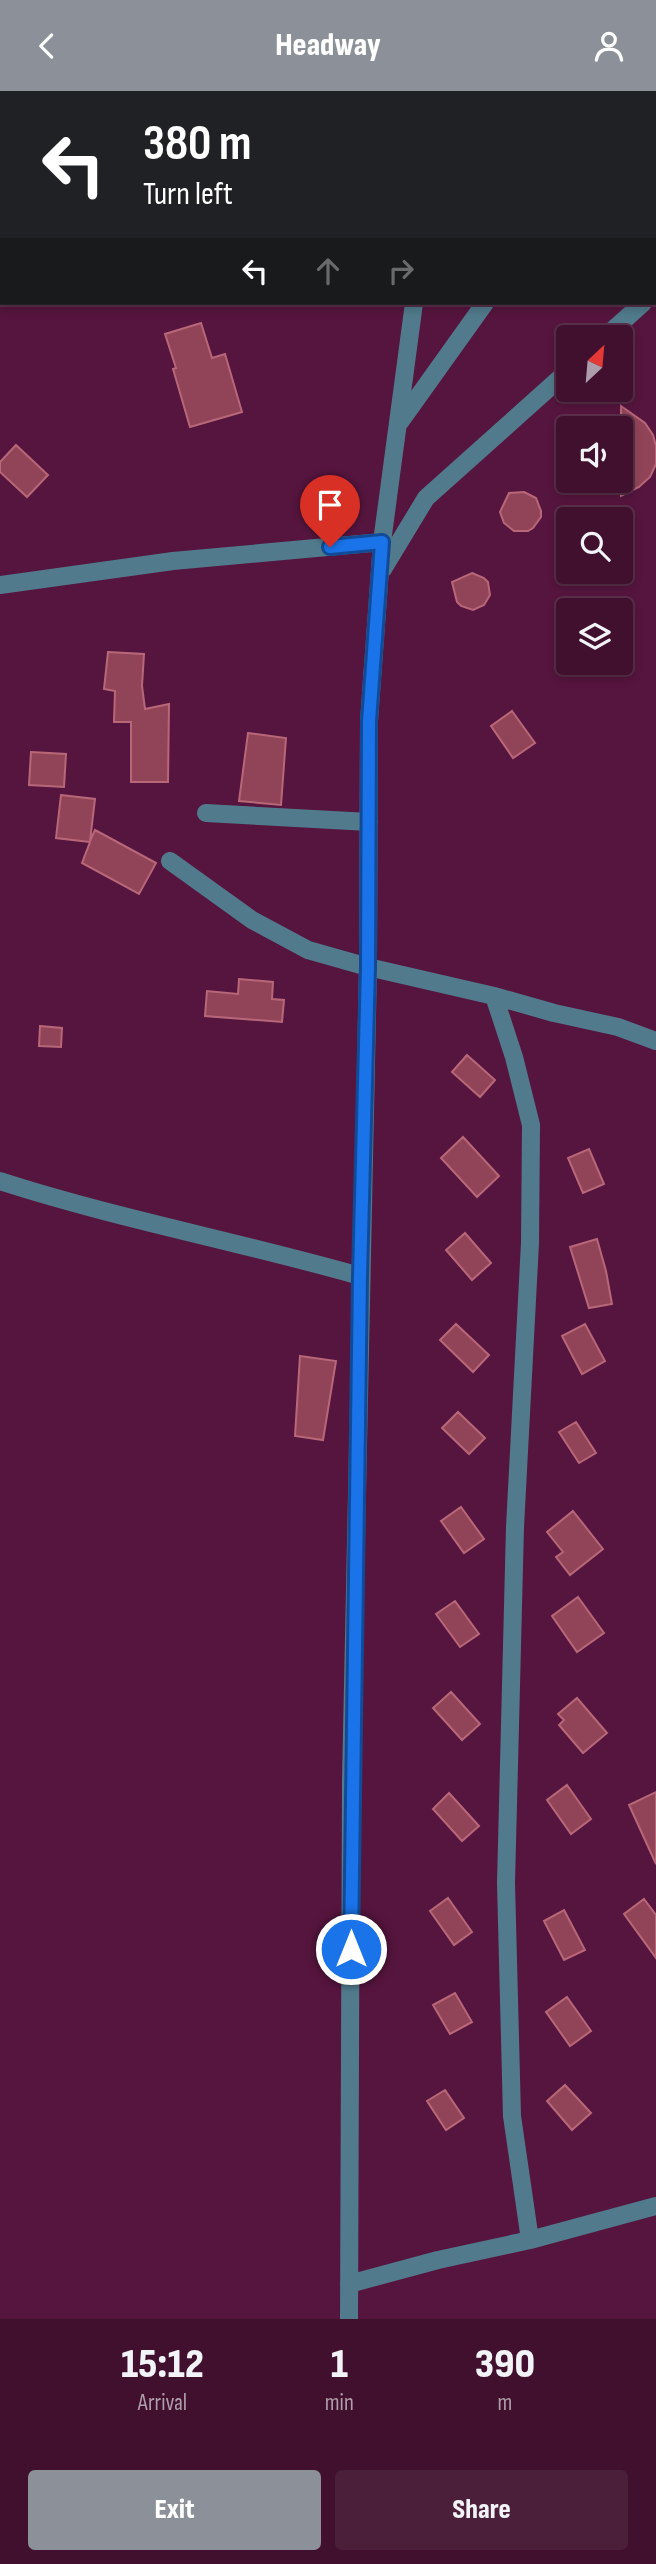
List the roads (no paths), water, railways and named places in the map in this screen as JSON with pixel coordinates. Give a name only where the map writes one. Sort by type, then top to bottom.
[{"type":"street","points":[[349,2319],[351,1781],[368,967],[369,721],[382,542],[414,305]]},
{"type":"street","points":[[398,425],[484,305]]},
{"type":"street","points":[[618,325],[641,305]]},
{"type":"street","points":[[379,575],[425,498],[556,382]]},
{"type":"street","points":[[0,586],[173,561],[382,542]]},
{"type":"street","points":[[205,813],[369,822]]},
{"type":"street","points":[[170,861],[252,920],[308,950],[618,1027],[656,1041]]},
{"type":"street","points":[[494,996],[514,1058],[531,1125],[530,1243],[515,1527],[506,1883],[512,2116],[530,2241]]},
{"type":"street","points":[[0,1181],[55,1199],[277,1252],[360,1276]]},
{"type":"street","points":[[349,2284],[438,2260],[530,2241],[656,2206]]}]
